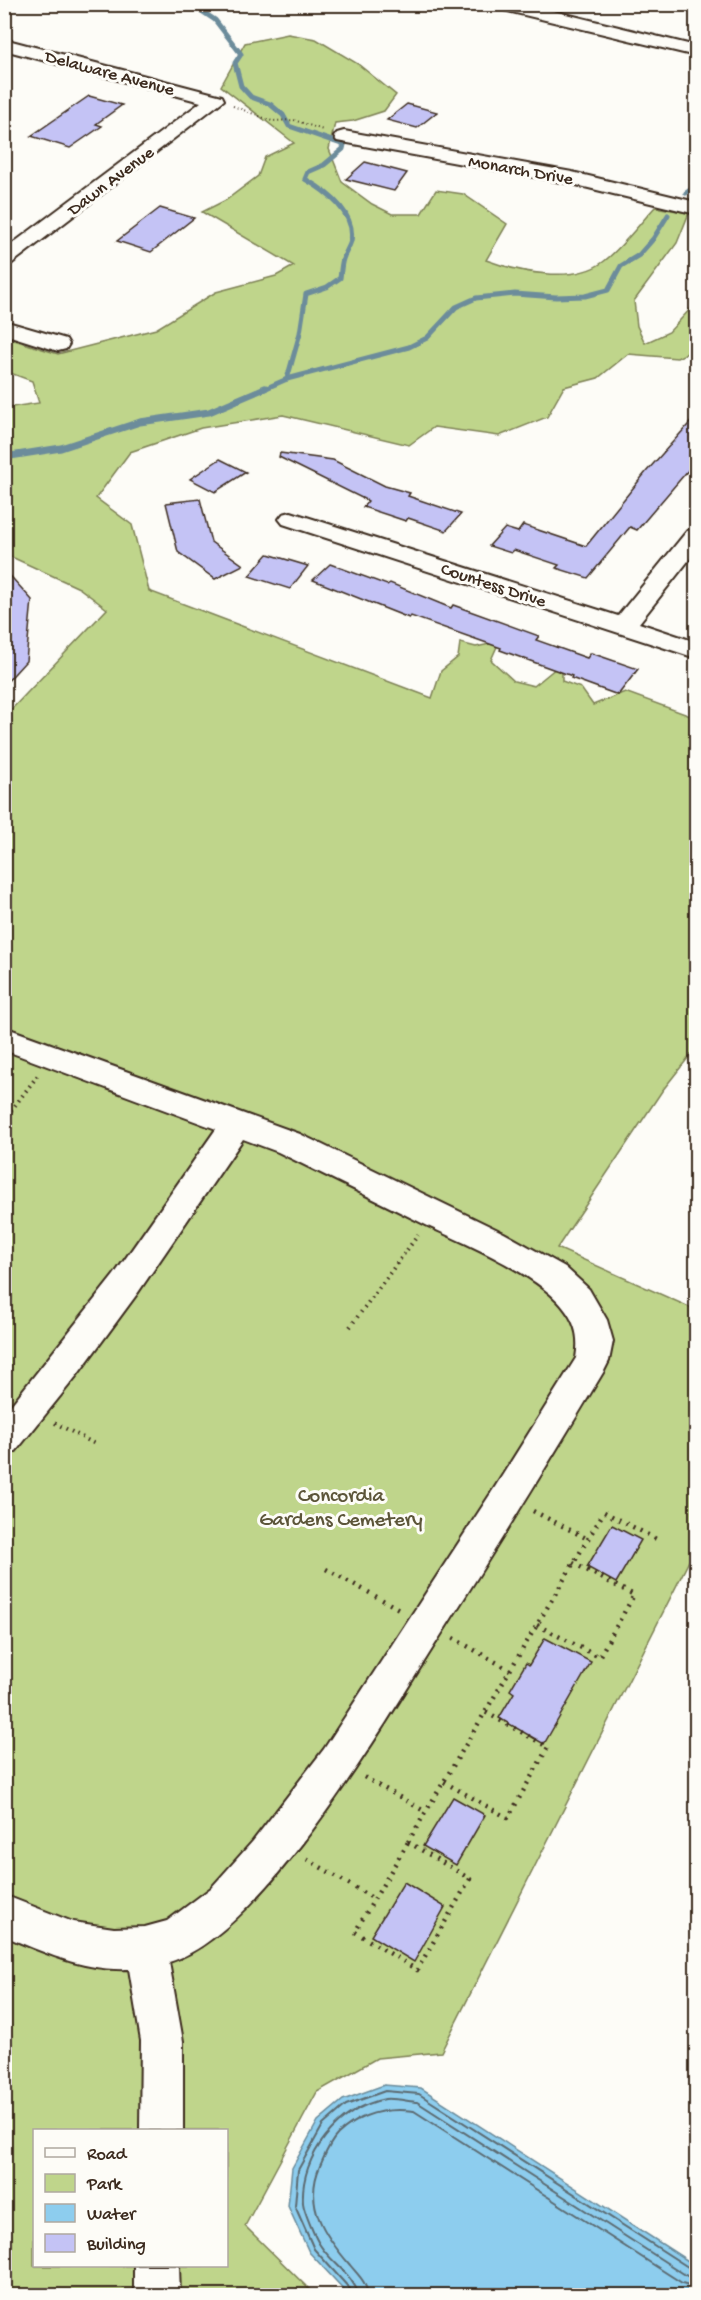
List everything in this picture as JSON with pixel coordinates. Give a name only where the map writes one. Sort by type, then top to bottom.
[{"type":"street","points":[[501,4],[696,51]]},
{"type":"street","name":"Delaware Avenue","points":[[4,44],[215,100]]},
{"type":"street","name":"Dawn Avenue","points":[[4,260],[215,100]]},
{"type":"street","name":"Monarch Drive","points":[[344,137],[572,178],[696,208]]},
{"type":"street","points":[[4,327],[58,344]]},
{"type":"street","name":"Countess Drive","points":[[291,519],[696,650]]},
{"type":"street","points":[[624,626],[696,536]]},
{"type":"street","points":[[4,1038],[237,1123],[329,1160],[492,1242],[553,1277],[577,1299],[590,1320],[596,1341],[592,1361],[508,1498],[338,1762],[278,1842],[225,1902],[177,1939],[145,1948],[114,1949],[73,1943],[4,1915]]},
{"type":"street","points":[[4,1440],[31,1410],[130,1279],[237,1123]]},
{"type":"street","points":[[145,1948],[155,1991],[162,2041],[162,2129]]},
{"type":"street","points":[[157,2267],[157,2295]]},
{"type":"path","points":[[215,100],[258,114],[272,122],[294,120],[344,137]]},
{"type":"path","points":[[4,1120],[53,1055]]},
{"type":"path","points":[[350,1328],[435,1213]]},
{"type":"path","points":[[31,1410],[95,1444]]},
{"type":"path","points":[[508,1498],[588,1539]]},
{"type":"path","points":[[408,1842],[470,1878],[417,1970],[355,1932],[374,1899],[537,1625],[573,1563],[604,1512],[658,1540]]},
{"type":"path","points":[[537,1625],[599,1657],[634,1594],[573,1563]]},
{"type":"path","points":[[444,1782],[508,1818],[548,1748],[485,1712]]},
{"type":"path","points":[[338,1762],[426,1812]]},
{"type":"path","points":[[278,1842],[374,1899]]},
{"type":"green space","name":"Concordia Gardens Cemetery","points":[[288,34],[316,39],[358,64],[396,95],[384,111],[353,121],[335,123],[329,149],[342,182],[372,204],[392,214],[421,214],[436,190],[463,194],[507,224],[486,260],[514,268],[546,274],[577,273],[591,269],[610,257],[655,207],[689,213],[677,243],[634,301],[637,326],[645,343],[669,332],[694,305],[696,306],[696,349],[677,358],[628,354],[598,378],[564,387],[547,417],[499,436],[434,427],[409,445],[283,415],[201,428],[130,452],[96,498],[132,525],[149,591],[432,698],[441,671],[458,657],[460,643],[476,647],[499,642],[491,660],[514,681],[534,686],[562,663],[562,681],[581,688],[593,705],[625,692],[696,718],[696,1048],[662,1091],[557,1248],[696,1310],[696,1547],[441,2052],[377,2058],[317,2092],[245,2226],[315,2295],[5,2295],[5,716],[107,609],[79,588],[5,554],[5,408],[39,403],[32,381],[5,371],[5,337],[58,354],[156,329],[216,292],[276,276],[294,266],[202,212],[226,200],[258,176],[265,157],[294,143],[221,86],[245,43]]},
{"type":"water","points":[[384,2085],[421,2088],[696,2266],[696,2295],[349,2295],[309,2252],[288,2206],[292,2168],[318,2121],[343,2100]]},
{"type":"building","points":[[89,96],[122,105],[96,124],[102,126],[70,148],[31,136]]},
{"type":"building","points":[[407,104],[437,112],[417,128],[387,120]]},
{"type":"building","points":[[365,162],[407,173],[394,191],[346,179]]},
{"type":"building","points":[[160,208],[194,218],[151,252],[117,241]]},
{"type":"building","points":[[696,416],[696,461],[637,530],[630,527],[588,578],[556,568],[559,565],[514,550],[511,553],[489,546],[505,528],[518,532],[523,525],[586,546],[646,472]]},
{"type":"building","points":[[280,453],[333,460],[385,486],[410,493],[408,496],[461,514],[446,531],[408,518],[406,521],[363,507],[368,501],[279,457]]},
{"type":"building","points":[[220,459],[246,472],[215,492],[190,479]]},
{"type":"building","points":[[200,499],[211,542],[243,565],[215,579],[178,552],[166,503]]},
{"type":"building","points":[[268,554],[308,566],[290,589],[249,576]]},
{"type":"building","points":[[330,564],[387,585],[390,583],[451,608],[453,605],[539,636],[536,640],[587,658],[591,653],[638,669],[618,695],[500,650],[501,648],[411,616],[409,618],[313,580]]},
{"type":"building","points":[[4,569],[32,600],[26,661],[4,685]]},
{"type":"building","points":[[612,1525],[641,1540],[616,1583],[587,1567]]},
{"type":"building","points":[[545,1638],[591,1662],[544,1744],[499,1718],[514,1693],[510,1690],[526,1663],[529,1665]]},
{"type":"building","points":[[453,1797],[485,1815],[456,1865],[423,1846]]},
{"type":"building","points":[[404,1882],[445,1907],[414,1962],[371,1936]]},
{"type":"waterway","points":[[191,4],[215,20],[241,54],[235,63],[241,86],[251,97],[270,104],[283,115],[289,126],[344,145],[343,149],[324,165],[308,172],[305,179],[322,190],[344,212],[349,221],[351,241],[343,259],[340,278],[327,287],[306,294],[300,333],[287,379]]},
{"type":"waterway","points":[[686,193],[696,186]]},
{"type":"waterway","points":[[287,379],[409,347],[427,338],[456,307],[476,298],[515,294],[556,297],[585,296],[608,290],[621,266],[639,255],[653,239],[668,215]]},
{"type":"waterway","points":[[262,390],[287,379]]},
{"type":"waterway","points":[[4,457],[61,448],[140,422],[209,412],[265,388]]}]
